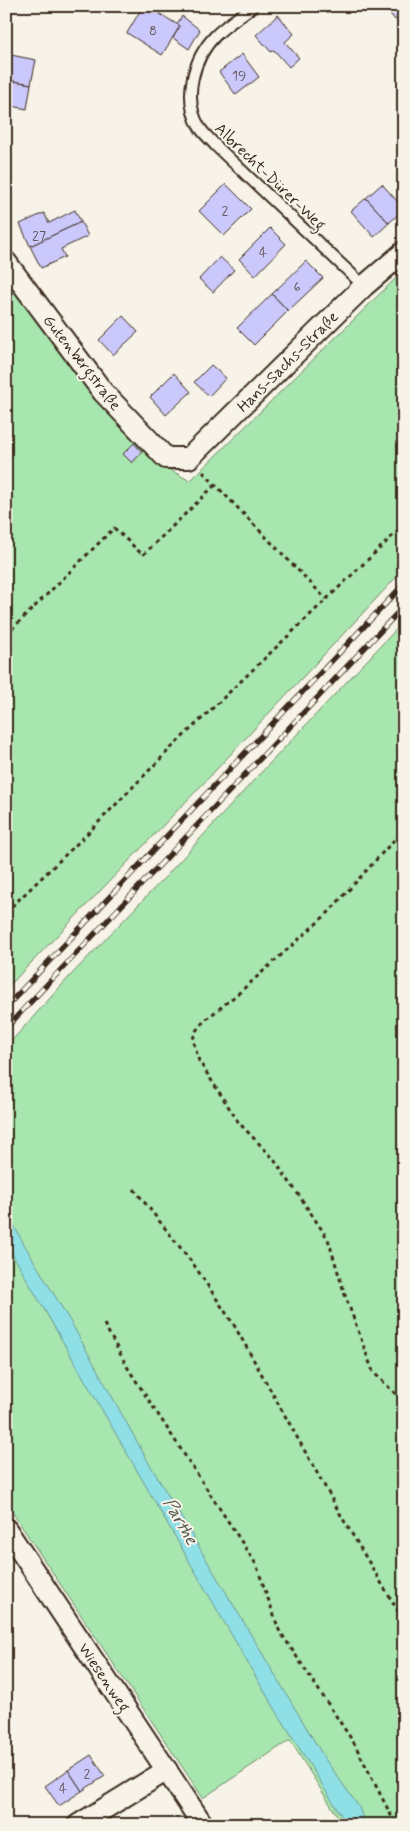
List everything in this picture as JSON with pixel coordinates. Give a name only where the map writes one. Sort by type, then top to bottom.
[{"type":"street","name":"Hans-Sachs-Straße","points":[[189,458],[364,286],[404,252]]},
{"type":"street","name":"Gutenbergstraße","points":[[6,262],[103,392],[166,458],[189,458]]},
{"type":"street","name":"Wiesenweg","points":[[6,1529],[203,1825]]},
{"type":"street","points":[[78,1825],[167,1770]]},
{"type":"lane","name":"Albrecht-Dürer-Weg","points":[[253,6],[216,35],[194,69],[191,91],[193,110],[200,128],[216,146],[364,286]]},
{"type":"path","points":[[189,458],[326,599]]},
{"type":"path","points":[[6,636],[114,528],[143,556],[215,484]]},
{"type":"path","points":[[6,912],[86,835],[170,749],[404,525]]},
{"type":"path","points":[[394,840],[328,914],[240,992],[205,1020],[195,1032],[193,1040],[199,1061],[239,1123],[272,1157],[328,1239],[344,1292],[373,1372],[404,1402]]},
{"type":"path","points":[[134,1188],[194,1265],[234,1326],[342,1519],[404,1621]]},
{"type":"path","points":[[104,1324],[129,1370],[256,1564],[280,1630],[354,1743],[396,1825]]},
{"type":"green space","points":[[404,270],[404,569],[200,787],[6,989],[6,278],[151,459],[190,481]]},
{"type":"green space","points":[[404,621],[404,1825],[343,1825],[290,1740],[203,1798],[6,1503],[6,1047],[70,976]]},
{"type":"water","name":"Parthe","points":[[6,1211],[73,1326],[146,1458],[325,1759],[359,1807],[365,1825],[347,1825],[261,1686],[6,1243]]},
{"type":"building","points":[[143,6],[157,6],[162,9],[160,14],[180,26],[162,55],[127,33]]},
{"type":"building","points":[[384,6],[404,6],[404,13],[395,20]]},
{"type":"building","points":[[278,15],[294,34],[285,42],[299,58],[289,67],[274,50],[271,52],[256,35]]},
{"type":"building","points":[[182,16],[200,30],[189,49],[173,38],[180,26],[177,24]]},
{"type":"building","points":[[242,54],[259,77],[236,95],[219,72]]},
{"type":"building","points":[[11,55],[36,60],[31,84],[7,80]]},
{"type":"building","points":[[7,80],[31,84],[27,109],[6,105]]},
{"type":"building","points":[[226,184],[251,209],[224,236],[199,211]]},
{"type":"building","points":[[382,184],[404,209],[389,223],[366,198]]},
{"type":"building","points":[[366,198],[389,223],[374,237],[351,211]]},
{"type":"building","points":[[75,210],[81,222],[30,246],[20,224],[44,213],[49,223]]},
{"type":"building","points":[[81,222],[88,236],[61,249],[65,257],[41,268],[30,246]]},
{"type":"building","points":[[270,228],[286,244],[255,276],[239,259]]},
{"type":"building","points":[[220,257],[234,270],[213,292],[199,279]]},
{"type":"building","points":[[306,261],[323,278],[288,311],[272,294]]},
{"type":"building","points":[[272,294],[288,311],[254,345],[237,328]]},
{"type":"building","points":[[123,316],[138,332],[113,355],[99,340]]},
{"type":"building","points":[[211,365],[226,378],[209,396],[194,382]]},
{"type":"building","points":[[174,373],[191,392],[166,415],[150,397]]},
{"type":"building","points":[[134,443],[142,452],[132,463],[123,454]]},
{"type":"building","points":[[91,1755],[105,1776],[82,1791],[68,1770]]},
{"type":"building","points":[[68,1770],[82,1791],[59,1806],[45,1786]]},
{"type":"railway","points":[[6,1007],[404,584]]},
{"type":"railway","points":[[6,1028],[404,606]]}]
